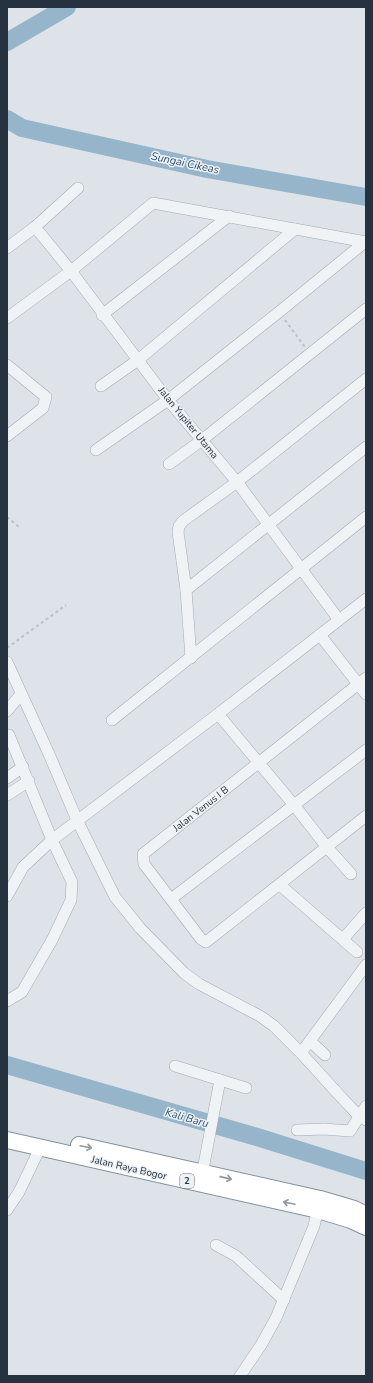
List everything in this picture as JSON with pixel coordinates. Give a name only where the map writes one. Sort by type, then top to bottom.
[{"type":"highway","name":"Jalan Raya Bogor","points":[[7,1128],[202,1178],[319,1204],[354,1209],[366,1215]]},
{"type":"highway","name":"Jalan Raya Bogor","points":[[7,1140],[40,1148],[202,1178]]},
{"type":"highway","name":"Jalan Raya Bogor","points":[[319,1204],[366,1227]]},
{"type":"street","points":[[7,248],[35,227],[78,188]]},
{"type":"street","points":[[7,318],[71,270],[153,203],[365,242]]},
{"type":"street","points":[[102,315],[229,216]]},
{"type":"street","name":"Jalan Yupiter Utama","points":[[35,227],[71,270],[102,315],[168,400],[237,482],[339,620]]},
{"type":"street","points":[[101,386],[138,360],[295,229]]},
{"type":"street","points":[[96,450],[168,400],[365,242]]},
{"type":"street","points":[[169,464],[202,440],[366,309]]},
{"type":"street","points":[[7,365],[46,397],[46,403],[43,408],[7,436]]},
{"type":"street","points":[[191,658],[186,590],[178,532],[179,526],[183,521],[237,482],[366,379]]},
{"type":"street","points":[[186,590],[268,523],[366,447]]},
{"type":"street","points":[[112,720],[366,517]]},
{"type":"street","points":[[7,896],[23,867],[52,840],[366,599]]},
{"type":"street","points":[[320,635],[362,681],[366,694]]},
{"type":"street","points":[[7,662],[77,820],[115,897],[140,928],[184,973],[198,984],[260,1016],[274,1026],[301,1053],[330,1087],[363,1118]]},
{"type":"street","name":"Jalan Venus I B","points":[[171,898],[144,864],[143,854],[362,681]]},
{"type":"street","points":[[7,711],[21,694]]},
{"type":"street","points":[[218,714],[260,763],[326,846],[351,874]]},
{"type":"street","points":[[7,1001],[22,992],[52,940],[71,900],[72,882],[52,840],[9,734]]},
{"type":"street","points":[[366,750],[171,898],[202,939],[206,942],[366,816]]},
{"type":"street","points":[[7,778],[22,767]]},
{"type":"street","points":[[7,795],[29,781]]},
{"type":"street","points":[[280,885],[357,952]]},
{"type":"street","points":[[343,939],[366,913]]},
{"type":"street","points":[[301,1053],[366,965]]},
{"type":"street","points":[[310,1041],[325,1055]]},
{"type":"street","points":[[175,1066],[246,1088]]},
{"type":"street","points":[[202,1178],[207,1144],[220,1080]]},
{"type":"street","points":[[297,1130],[324,1129],[349,1132],[363,1118],[366,1106]]},
{"type":"street","points":[[7,1210],[19,1192],[40,1148]]},
{"type":"street","points":[[240,1376],[261,1345],[284,1300],[314,1226],[319,1204]]},
{"type":"street","points":[[216,1245],[236,1256],[284,1300]]},
{"type":"path","points":[[279,312],[305,345],[309,354]]},
{"type":"path","points":[[7,517],[19,527]]},
{"type":"path","points":[[7,648],[66,605]]},
{"type":"waterway","name":"Sungai Cikeas","points":[[7,42],[67,7]]},
{"type":"waterway","name":"Sungai Cikeas","points":[[7,119],[22,128],[207,169],[366,197]]},
{"type":"waterway","name":"Kali Baru","points":[[7,1065],[257,1137],[366,1171]]}]
